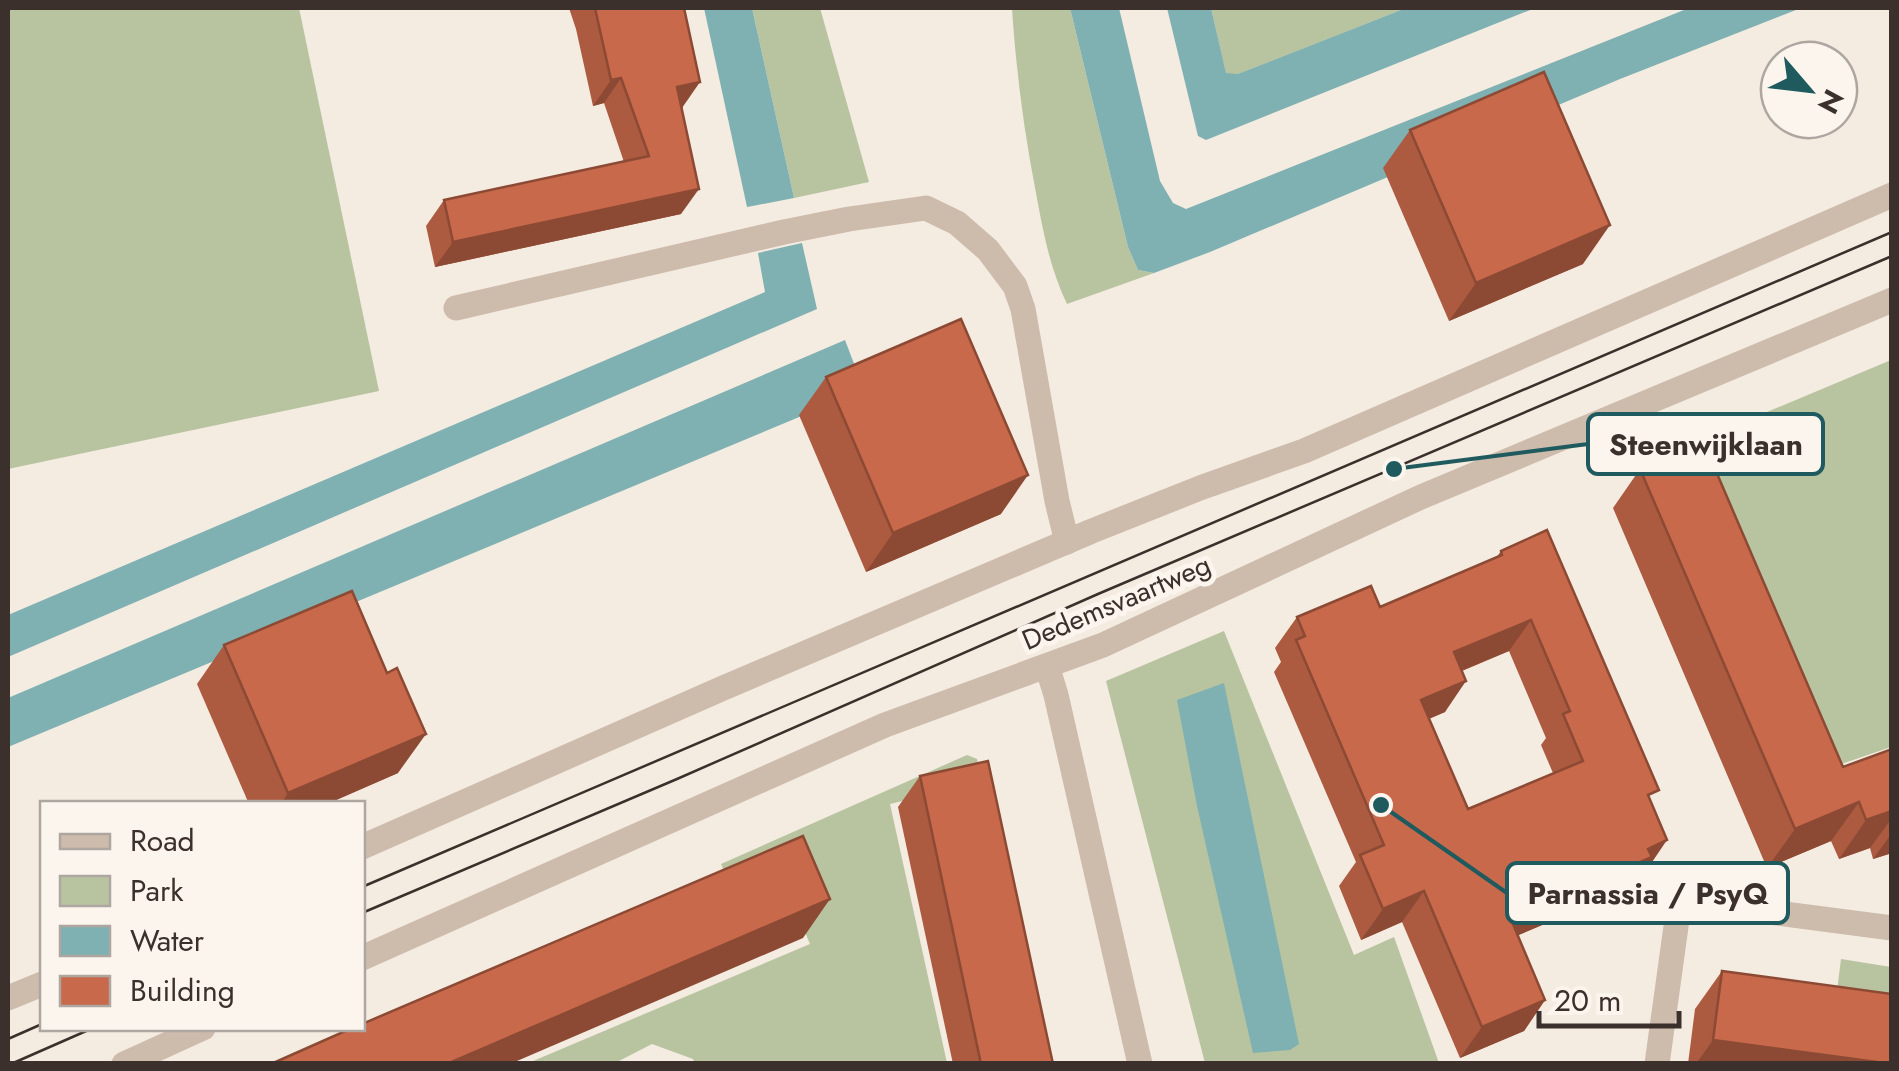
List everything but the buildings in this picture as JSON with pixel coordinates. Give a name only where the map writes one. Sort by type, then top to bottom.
[{"type":"street","points":[[365,846],[1067,542],[1304,451],[1892,195]]},
{"type":"street","points":[[456,308],[784,232],[926,208],[957,223],[988,250],[1016,286],[1067,542]]},
{"type":"street","name":"Dedemsvaartweg","points":[[365,957],[885,726],[1103,645],[1421,497],[1892,300]]},
{"type":"street","points":[[1047,666],[1140,1064]]},
{"type":"street","points":[[1657,1064],[1678,912],[1716,905],[1892,928]]},
{"type":"street","points":[[8,998],[40,985]]},
{"type":"street","points":[[124,1064],[196,1031]]},
{"type":"green space","points":[[8,8],[299,8],[379,391],[8,469]]},
{"type":"green space","points":[[752,8],[820,8],[869,182],[794,198]]},
{"type":"green space","points":[[1012,8],[1070,8],[1128,247],[1138,270],[1154,273],[1067,304],[1052,264],[1039,207],[1021,100]]},
{"type":"green space","points":[[1211,8],[1406,8],[1239,74],[1226,74]]},
{"type":"green space","points":[[1891,360],[1891,747],[1821,771],[1686,446]]},
{"type":"green space","points":[[1224,631],[1354,955],[1394,937],[1439,1063],[1205,1063],[1106,681]]},
{"type":"green space","points":[[967,755],[977,759],[993,823],[967,785],[890,804],[947,1063],[695,1063],[652,1044],[615,1063],[526,1064],[810,944],[777,866],[730,885],[721,864]]},
{"type":"green space","points":[[1841,959],[1891,967],[1891,1000],[1837,991]]},
{"type":"water","points":[[704,8],[752,8],[794,198],[747,207]]},
{"type":"water","points":[[1070,8],[1119,8],[1160,181],[1173,203],[1186,209],[1689,8],[1801,8],[1154,273],[1138,270],[1128,247]]},
{"type":"water","points":[[1167,8],[1211,8],[1226,73],[1238,74],[1406,8],[1535,8],[1206,140],[1198,136]]},
{"type":"water","points":[[802,243],[817,309],[8,657],[8,615],[765,292],[758,253]]},
{"type":"water","points":[[845,340],[864,390],[8,747],[8,698]]},
{"type":"water","points":[[1224,683],[1299,1044],[1290,1050],[1253,1053],[1177,700]]},
{"type":"tram line","points":[[365,886],[1892,232]]},
{"type":"tram line","points":[[365,912],[1892,256]]},
{"type":"tram line","points":[[8,1039],[40,1025]]},
{"type":"tram line","points":[[11,1064],[86,1031]]},
{"type":"place","name":"Steenwijklaan","points":[[1394,469]]},
{"type":"place","name":"Parnassia / PsyQ","points":[[1381,805]]}]
